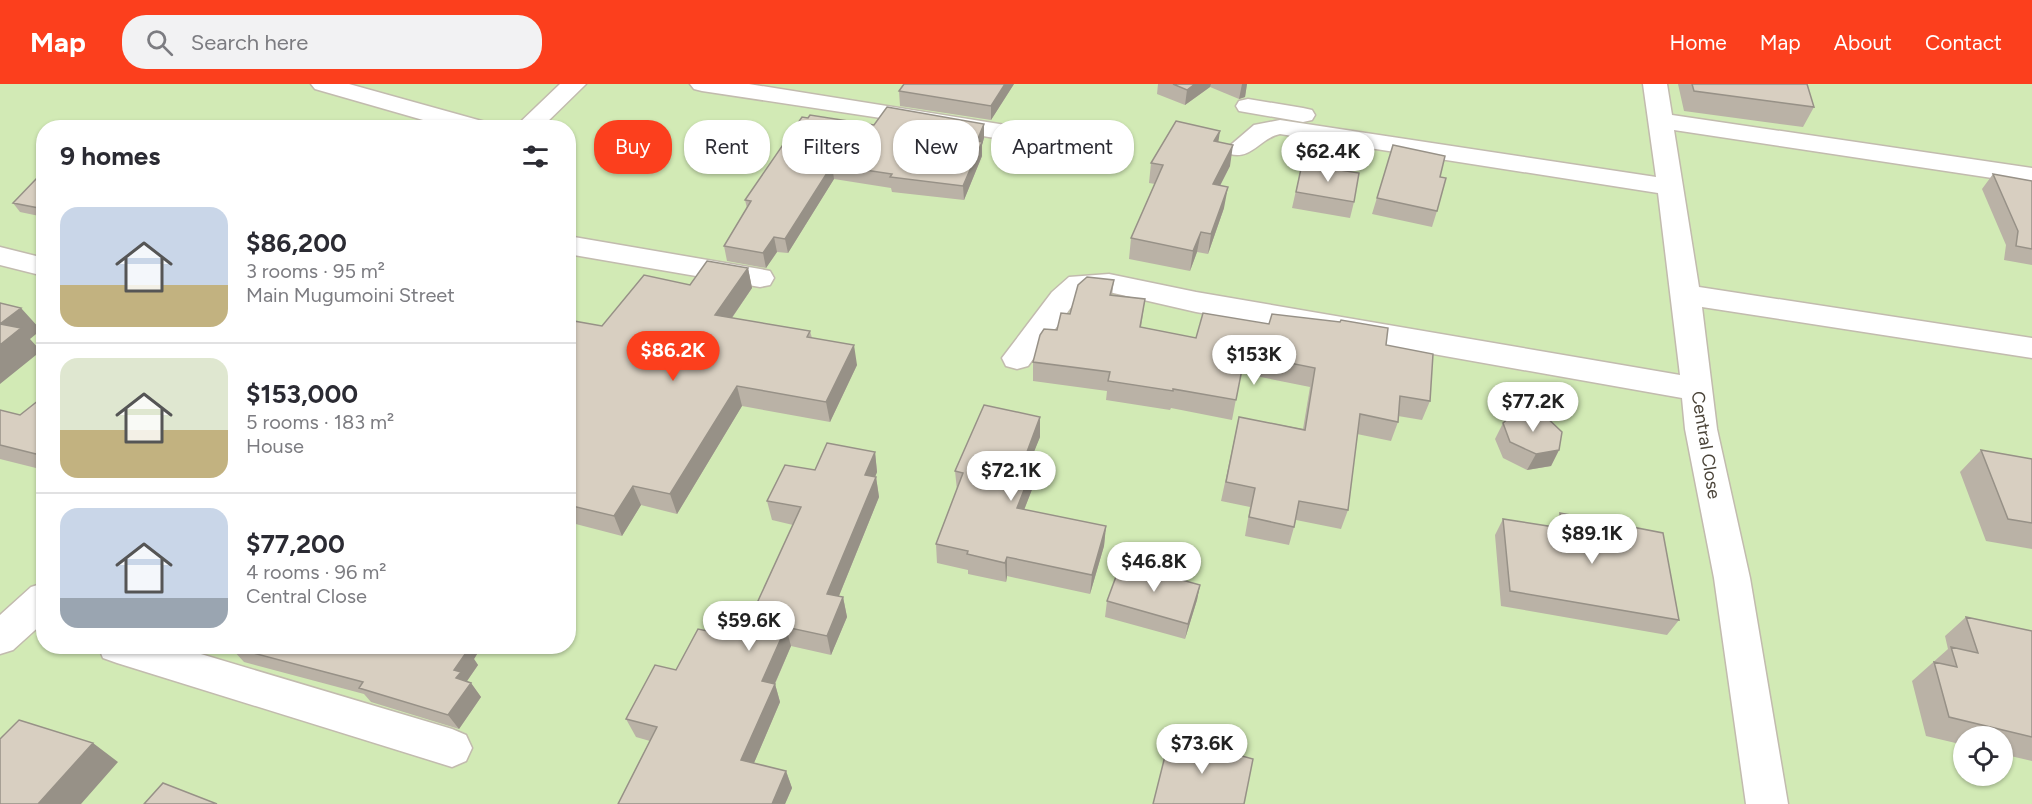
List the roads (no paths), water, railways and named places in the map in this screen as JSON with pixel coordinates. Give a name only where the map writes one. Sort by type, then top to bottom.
[{"type":"street","points":[[323,84],[451,120]]},
{"type":"street","points":[[535,120],[574,84]]},
{"type":"street","points":[[702,84],[991,130]]},
{"type":"street","name":"Central Close","points":[[1655,84],[1686,295],[1701,429],[1732,578],[1767,804]]},
{"type":"street","points":[[1248,106],[1668,179]]},
{"type":"street","points":[[1660,121],[2032,176]]},
{"type":"street","points":[[1239,149],[1263,130],[1280,127],[1668,179]]},
{"type":"street","points":[[576,246],[760,279]]},
{"type":"street","points":[[0,256],[36,265]]},
{"type":"street","points":[[1017,358],[1062,299],[1079,284],[1109,283],[1196,302],[1697,389]]},
{"type":"street","points":[[1686,295],[2032,348]]},
{"type":"street","points":[[143,654],[452,748]]}]
